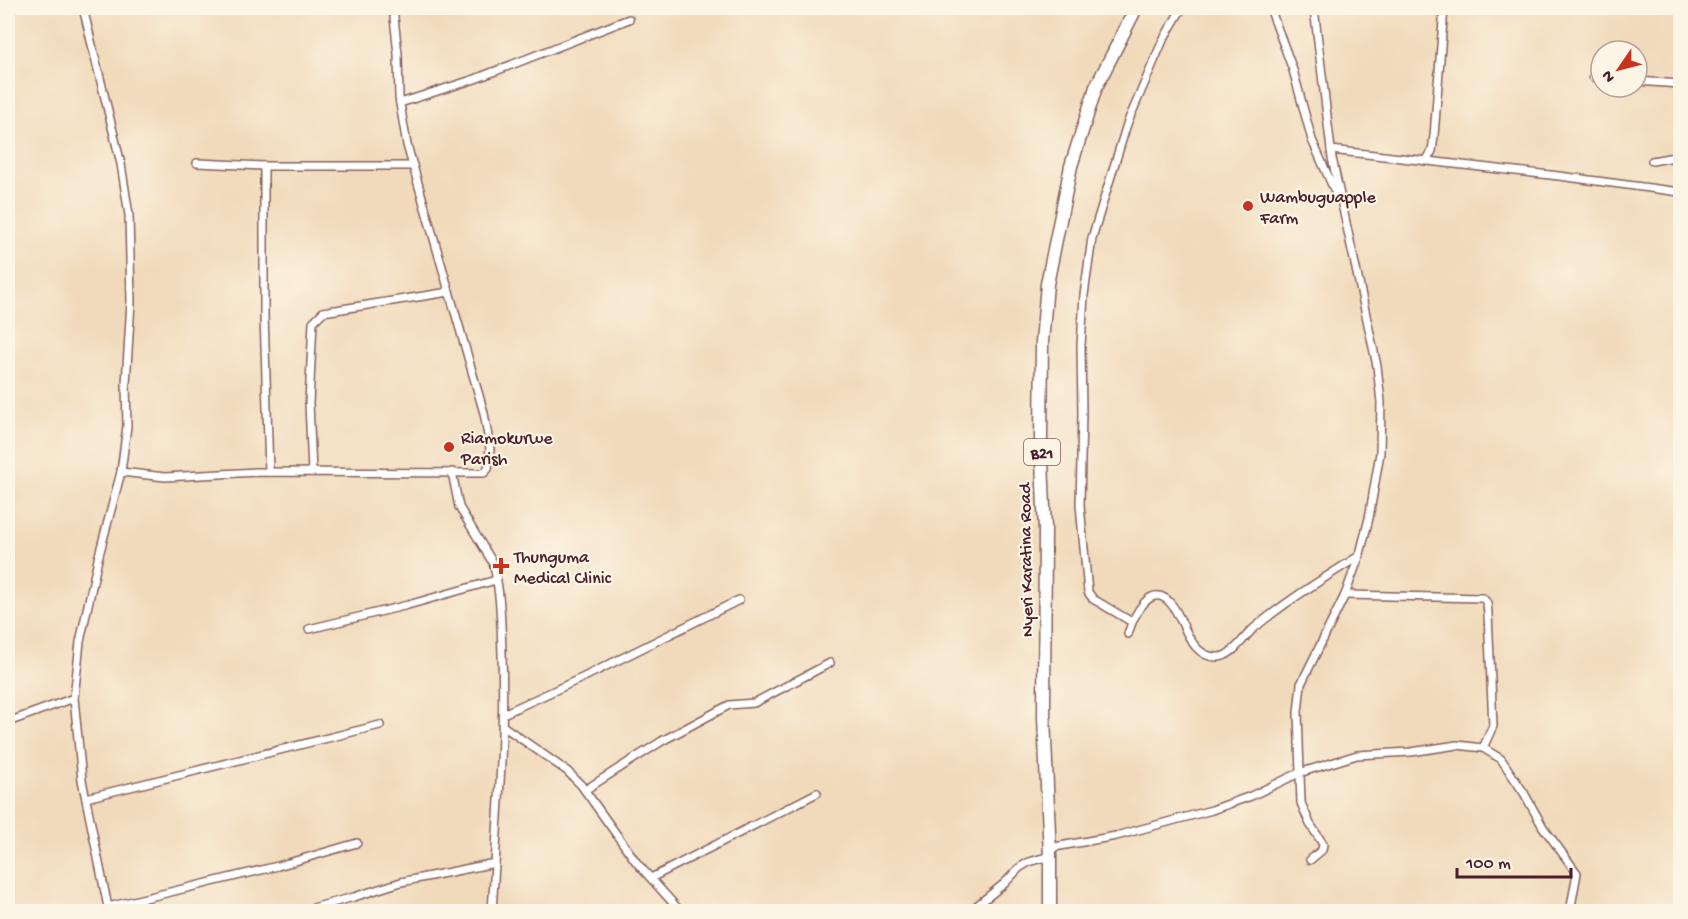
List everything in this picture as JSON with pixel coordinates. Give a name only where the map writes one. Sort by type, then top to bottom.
[{"type":"highway","name":"Nyeri Karatina Road","points":[[1050,912],[1050,852],[1044,717],[1045,530],[1041,438],[1042,342],[1047,284],[1074,155],[1096,87],[1136,8]]},
{"type":"street","points":[[83,8],[121,164],[129,215],[131,301],[126,384],[127,426],[121,472],[98,559],[80,642],[74,698],[79,756],[108,909],[278,866],[357,843]]},
{"type":"street","points":[[121,472],[165,477],[269,472],[484,473],[488,469],[490,448],[484,413],[407,145],[400,103],[393,8]]},
{"type":"street","points":[[1132,622],[1093,599],[1088,592],[1080,505],[1081,346],[1084,295],[1092,238],[1127,124],[1163,40],[1182,8]]},
{"type":"street","points":[[1270,8],[1293,70],[1311,140],[1342,207]]},
{"type":"street","points":[[1310,860],[1322,850],[1323,844],[1310,824],[1301,803],[1298,712],[1301,684],[1345,595],[1359,556],[1369,518],[1380,453],[1381,402],[1377,366],[1331,150],[1314,8]]},
{"type":"street","points":[[1426,161],[1432,151],[1434,136],[1444,8]]},
{"type":"street","points":[[400,103],[475,79],[629,19]]},
{"type":"street","points":[[1649,82],[1680,84]]},
{"type":"street","points":[[1331,150],[1680,192]]},
{"type":"street","points":[[1652,160],[1680,156]]},
{"type":"street","points":[[197,163],[264,166],[413,166]]},
{"type":"street","points":[[264,166],[264,315],[269,472]]},
{"type":"street","points":[[312,472],[309,403],[313,322],[322,312],[449,292]]},
{"type":"street","points":[[452,472],[459,507],[493,563],[501,623],[503,726],[492,912]]},
{"type":"street","points":[[1128,634],[1132,622],[1147,599],[1153,596],[1163,598],[1172,604],[1197,649],[1208,655],[1219,657],[1229,653],[1253,629],[1288,602],[1359,556]]},
{"type":"street","points":[[309,629],[496,580]]},
{"type":"street","points":[[1345,595],[1483,598],[1487,603],[1488,614],[1493,726],[1483,748]]},
{"type":"street","points":[[503,714],[740,600]]},
{"type":"street","points":[[585,790],[662,741],[729,705],[747,704],[760,700],[830,663]]},
{"type":"street","points":[[8,722],[74,698]]},
{"type":"street","points":[[86,798],[380,725]]},
{"type":"street","points":[[503,726],[567,771],[585,790],[621,841],[681,912]]},
{"type":"street","points":[[969,912],[1005,883],[1019,868],[1050,852],[1182,819],[1251,796],[1299,773],[1357,755],[1411,752],[1457,745],[1483,748],[1501,759],[1543,827],[1577,873],[1570,912]]},
{"type":"street","points":[[651,878],[817,793]]},
{"type":"street","points":[[298,912],[401,882],[495,863]]},
{"type":"place","name":"Wambuguapple Farm","points":[[1248,206]]},
{"type":"place","name":"Riamokurwe Parish","points":[[449,447]]},
{"type":"place","name":"Thunguma Medical Clinic","points":[[501,566]]}]
